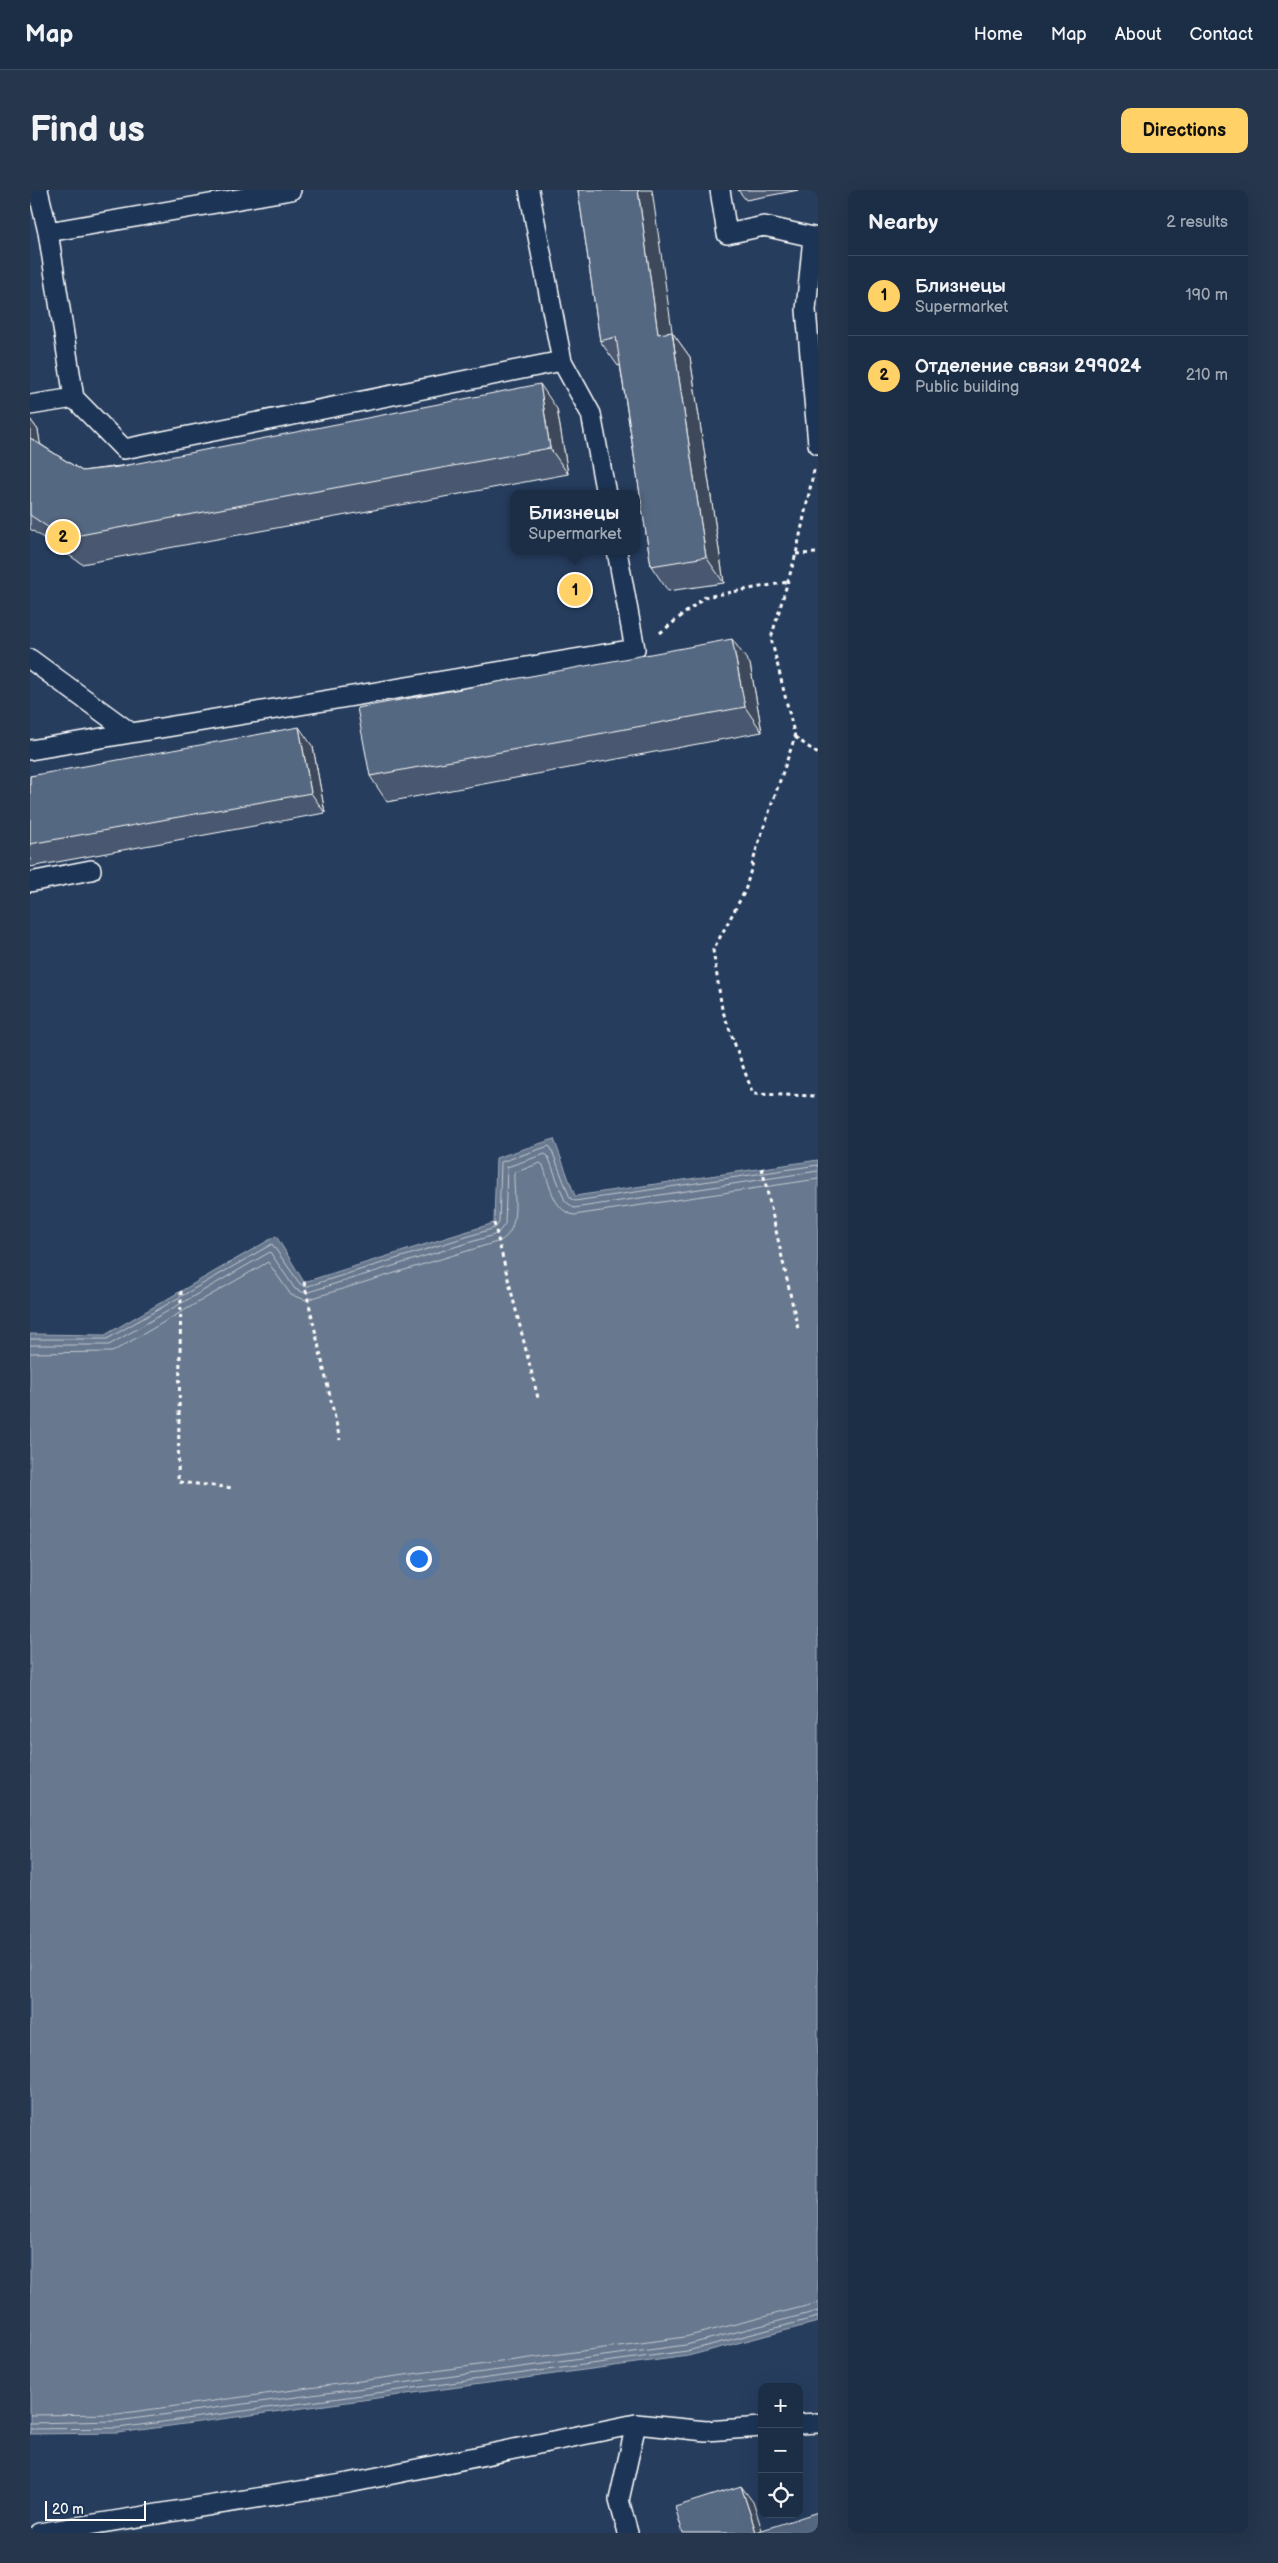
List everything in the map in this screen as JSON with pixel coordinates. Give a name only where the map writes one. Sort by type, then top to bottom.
[{"type":"lane","points":[[38,190],[48,232],[74,398],[124,449],[562,362]]},
{"type":"lane","points":[[48,232],[291,190]]},
{"type":"lane","points":[[529,190],[562,362],[591,414],[605,490]]},
{"type":"lane","points":[[720,190],[727,234],[764,226],[816,239],[806,310],[817,453]]},
{"type":"lane","points":[[30,405],[74,398]]},
{"type":"lane","points":[[30,750],[635,649],[617,555]]},
{"type":"lane","points":[[30,659],[131,733]]},
{"type":"lane","points":[[30,882],[91,870]]},
{"type":"lane","points":[[803,2424],[818,2423]]},
{"type":"lane","points":[[39,2533],[349,2483],[636,2424],[706,2431],[758,2427]]},
{"type":"lane","points":[[628,2533],[619,2500],[636,2424]]},
{"type":"path","points":[[817,453],[796,554],[771,638],[795,737],[758,844],[745,891],[713,950],[722,1009],[753,1094],[818,1096]]},
{"type":"path","points":[[796,554],[818,552]]},
{"type":"path","points":[[635,649],[654,639],[705,598],[788,582]]},
{"type":"path","points":[[795,737],[818,754]]},
{"type":"path","points":[[762,1168],[798,1329]]},
{"type":"path","points":[[494,1223],[538,1398]]},
{"type":"path","points":[[304,1282],[340,1440]]},
{"type":"path","points":[[182,1291],[178,1482],[234,1488]]},
{"type":"water","points":[[554,1139],[575,1196],[818,1160],[818,2322],[688,2356],[118,2433],[30,2434],[30,1334],[105,1335],[276,1236],[304,1282],[494,1223],[496,1158]]},
{"type":"building","points":[[578,190],[638,190],[658,334],[672,332],[706,557],[651,566],[616,337],[600,341]]},
{"type":"building","points":[[540,384],[550,448],[64,538],[30,515],[30,438],[82,471],[118,467]]},
{"type":"building","points":[[732,639],[745,707],[370,776],[357,708]]},
{"type":"building","points":[[299,727],[311,793],[30,844],[30,776]]},
{"type":"building","points":[[741,2486],[756,2532],[818,2512],[818,2533],[683,2533],[675,2507]]},
{"type":"place","name":"Отделение связи 299024","points":[[63,537]]},
{"type":"place","name":"Близнецы","points":[[575,590]]}]
